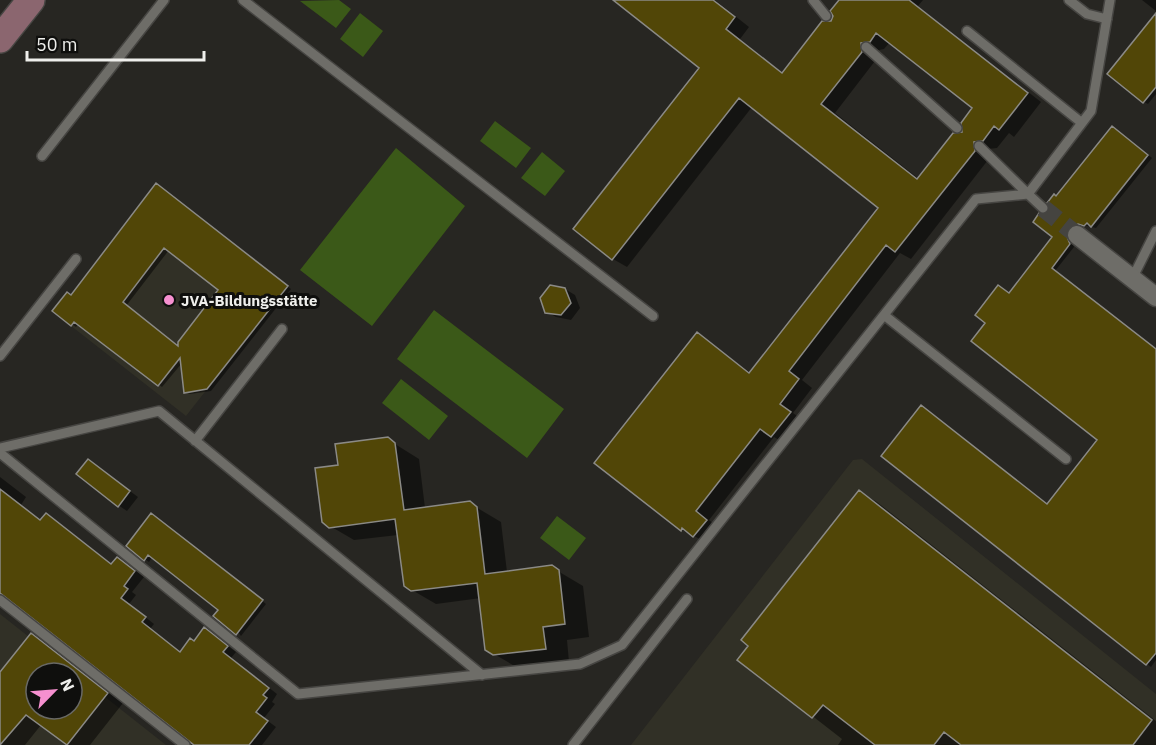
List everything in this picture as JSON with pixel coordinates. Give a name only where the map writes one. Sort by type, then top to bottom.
[{"type":"street","points":[[0,39],[31,0]]},
{"type":"street","points":[[1077,235],[1156,297]]},
{"type":"lane","points":[[42,156],[164,0]]},
{"type":"lane","points":[[243,0],[653,316]]},
{"type":"lane","points":[[813,0],[826,16]]},
{"type":"lane","points":[[1069,0],[1087,14],[1107,19]]},
{"type":"lane","points":[[0,453],[298,694],[580,664],[622,645],[976,199],[1028,194],[1091,111],[1110,0]]},
{"type":"lane","points":[[967,31],[1082,123]]},
{"type":"lane","points":[[866,47],[957,128]]},
{"type":"lane","points":[[979,146],[1044,208]]},
{"type":"lane","points":[[1132,279],[1156,231]]},
{"type":"lane","points":[[0,356],[76,259]]},
{"type":"lane","points":[[884,315],[1066,459]]},
{"type":"lane","points":[[195,441],[282,329]]},
{"type":"lane","points":[[0,448],[159,411],[483,675]]},
{"type":"lane","points":[[573,745],[687,599]]},
{"type":"lane","points":[[0,600],[185,745]]},
{"type":"shaded area","name":"JVA-Bildungsstätte","points":[[156,183],[288,286],[186,416],[52,311],[67,292],[71,295]]},
{"type":"shaded area","points":[[862,459],[1156,694],[1156,745],[631,745],[853,460]]},
{"type":"shaded area","points":[[0,614],[60,661],[24,661],[24,721],[84,721],[84,680],[166,745],[0,745]]},
{"type":"green space","points":[[339,0],[351,9],[336,28],[300,1]]},
{"type":"green space","points":[[360,13],[383,31],[363,57],[340,39]]},
{"type":"green space","points":[[495,121],[531,148],[516,168],[480,141]]},
{"type":"green space","points":[[396,148],[465,206],[372,326],[300,270]]},
{"type":"green space","points":[[542,152],[565,171],[545,196],[521,178]]},
{"type":"green space","points":[[434,310],[564,409],[527,458],[397,359]]},
{"type":"green space","points":[[401,379],[448,416],[429,440],[382,403]]},
{"type":"green space","points":[[557,516],[586,538],[569,560],[540,538]]},
{"type":"building","points":[[613,0],[713,0],[735,17],[726,29],[782,73],[822,21],[831,21],[833,16],[830,11],[839,0],[909,0],[1028,93],[999,130],[994,126],[983,141],[974,142],[975,151],[895,252],[886,245],[789,371],[799,379],[780,404],[791,412],[771,437],[760,429],[696,511],[707,520],[693,537],[682,528],[681,531],[594,463],[697,332],[749,373],[878,208],[739,98],[612,260],[573,229],[699,68]],"holes":[[[876,33],[972,108],[961,123],[962,132],[953,133],[917,179],[821,104],[862,52],[861,43],[870,42]]]},
{"type":"building","points":[[1156,13],[1156,87],[1143,103],[1107,74]]},
{"type":"building","points":[[1112,126],[1148,155],[1091,227],[1087,223],[1084,226],[1078,224],[1069,228],[1066,234],[1070,244],[1052,268],[1156,349],[1156,653],[1146,665],[881,456],[921,405],[1047,504],[1097,440],[971,341],[985,323],[975,315],[998,285],[1009,293],[1052,237],[1033,222],[1039,213],[1048,212],[1047,203],[1054,194],[1056,196]]},
{"type":"building","name":"JVA-Bildungsstätte","points":[[156,183],[288,286],[207,389],[184,393],[180,358],[158,386],[74,322],[71,326],[52,311],[67,292],[71,295]],"holes":[[[164,248],[218,290],[178,342],[178,346],[123,302]]]},
{"type":"building","points":[[550,285],[565,288],[571,303],[561,315],[545,313],[540,298]]},
{"type":"building","points":[[388,437],[395,443],[404,510],[470,501],[477,507],[485,574],[552,565],[559,570],[565,624],[543,627],[546,649],[493,655],[485,650],[477,583],[411,591],[404,586],[395,519],[329,528],[322,522],[315,468],[338,465],[335,444]]},
{"type":"building","points":[[88,459],[130,491],[118,507],[76,474]]},
{"type":"building","points":[[0,489],[40,520],[46,513],[111,564],[117,557],[135,571],[124,586],[128,589],[121,598],[146,617],[142,622],[180,652],[190,638],[194,641],[204,627],[228,646],[223,652],[269,688],[263,695],[267,698],[256,712],[268,721],[249,745],[194,745],[0,593]]},
{"type":"building","points":[[859,490],[1152,720],[1133,745],[961,745],[944,732],[934,745],[875,745],[823,705],[812,718],[737,660],[748,646],[741,640]]},
{"type":"building","points":[[151,513],[263,600],[236,635],[213,616],[218,610],[148,555],[144,561],[126,546]]},
{"type":"building","points":[[31,633],[67,661],[24,661],[24,717],[0,745],[0,672]]},
{"type":"building","points":[[84,674],[108,693],[67,745],[34,721],[84,721]]},
{"type":"tunnel","points":[[1043,208],[1077,235]]},
{"type":"place","name":"JVA-Bildungsstätte","points":[[169,300]]}]
